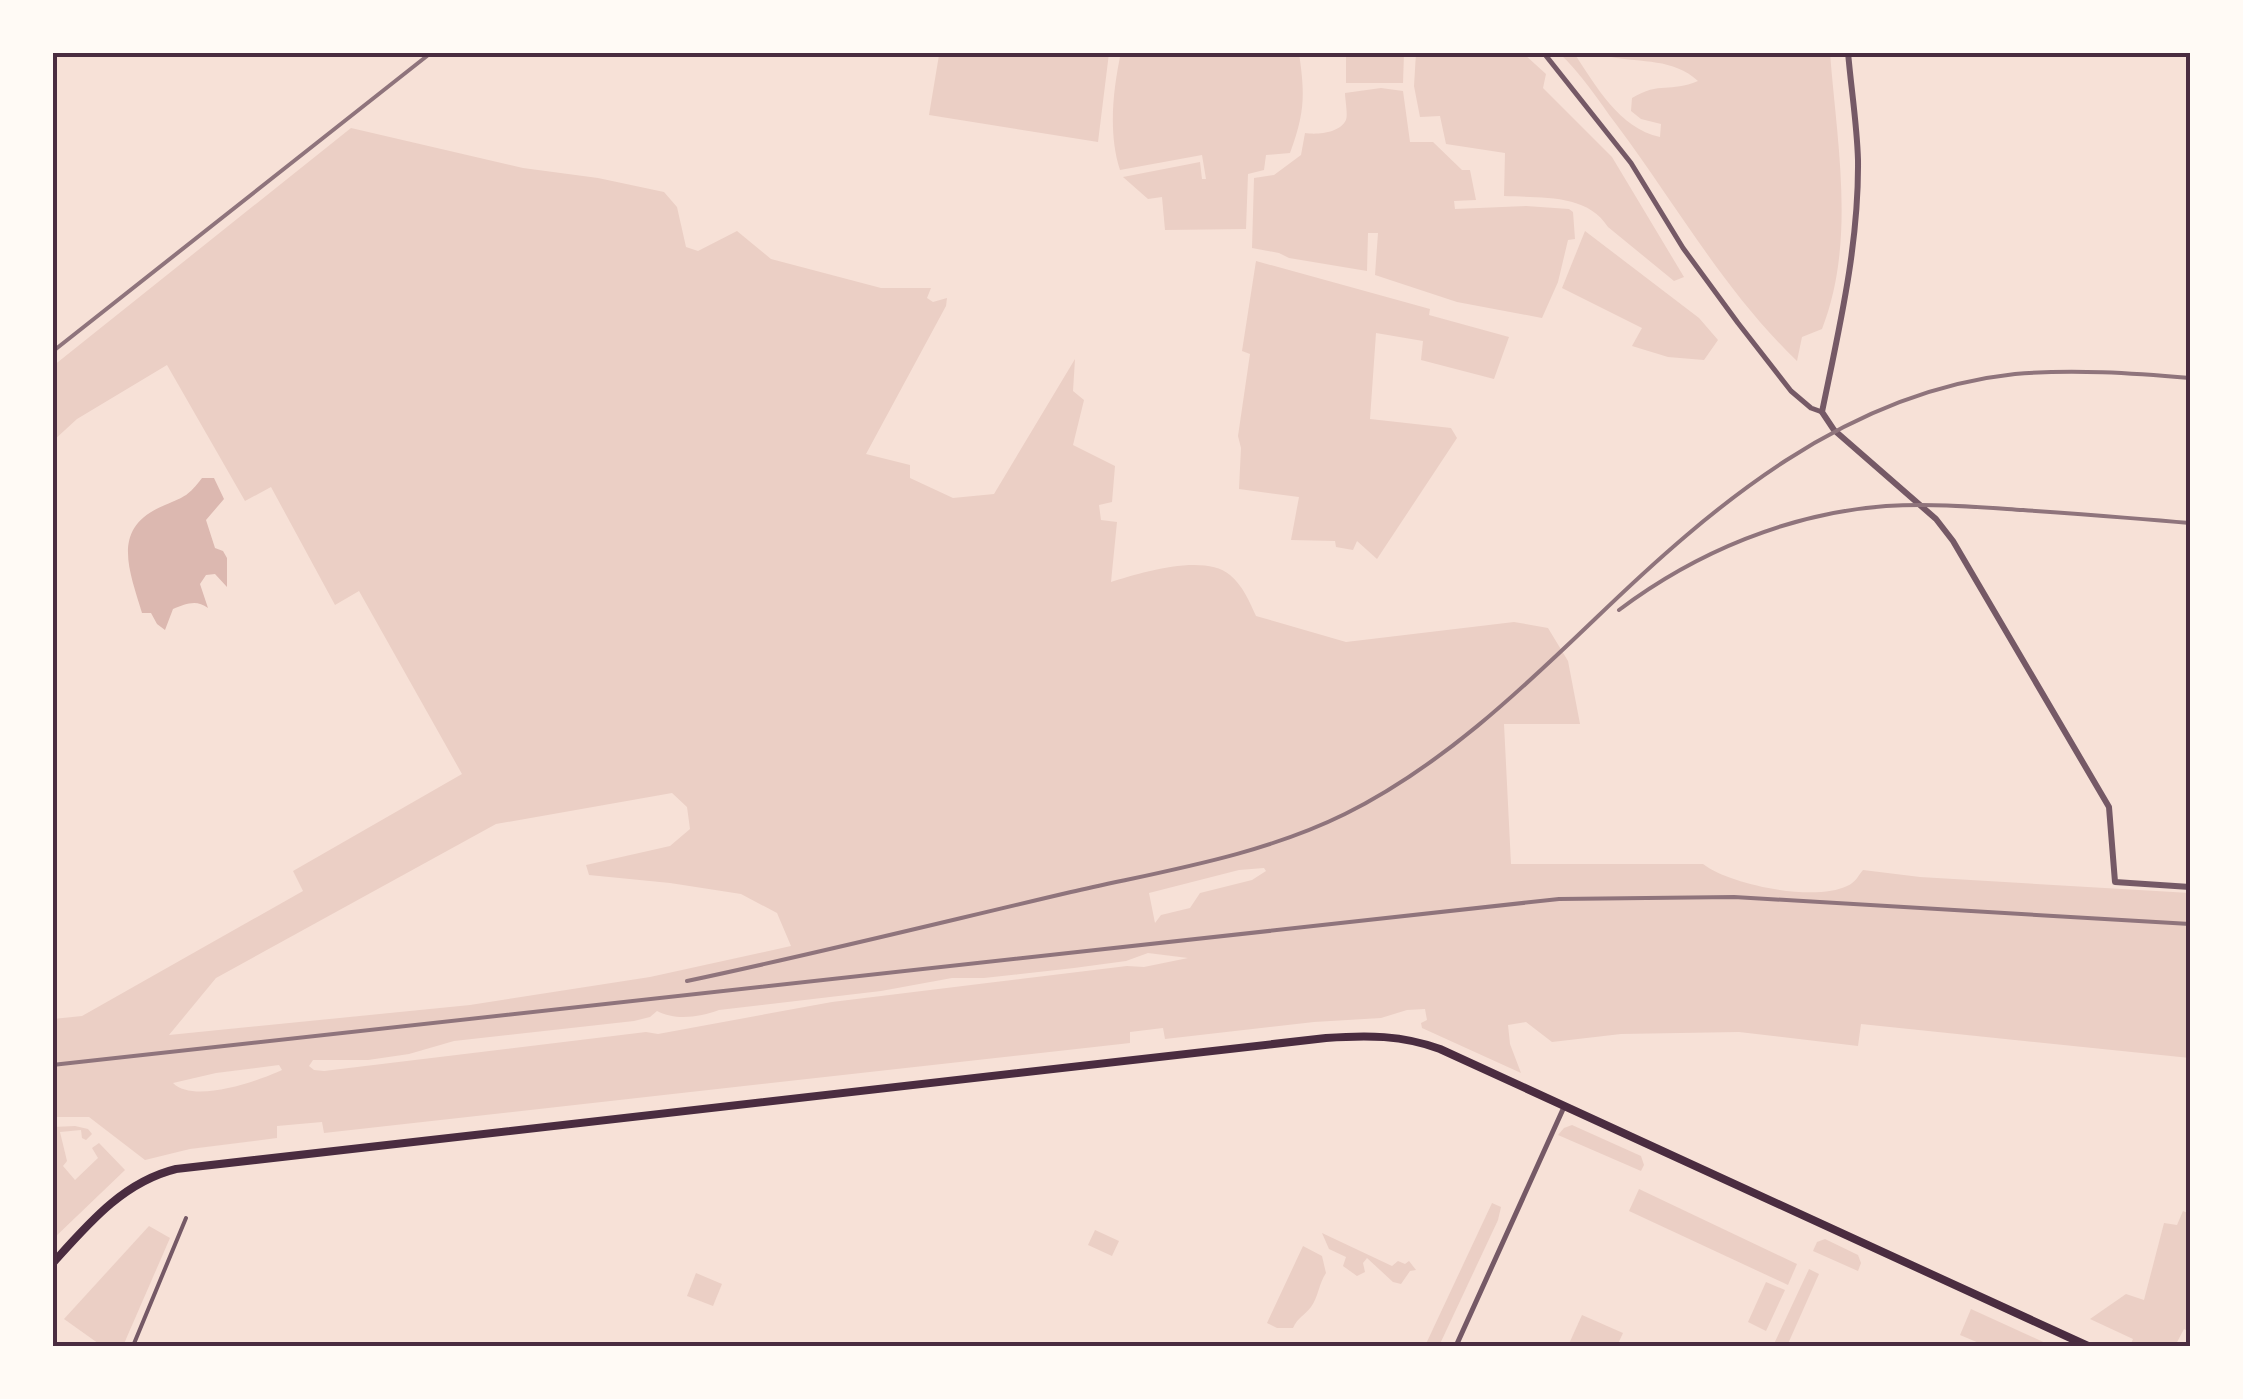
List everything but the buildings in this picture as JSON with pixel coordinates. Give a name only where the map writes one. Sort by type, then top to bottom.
[{"type":"main road","points":[[52,1264],[96,1215],[134,1187],[159,1173],[205,1164],[1326,1038],[1394,1036],[1440,1049],[2088,1346]]},
{"type":"street","points":[[1542,52],[1631,163],[1683,248],[1790,391],[1822,412],[1834,430],[1936,519],[1953,540],[2109,807],[2114,882],[2190,886]]},
{"type":"street","points":[[1822,412],[1855,228],[1858,159],[1848,52]]},
{"type":"street","points":[[1456,1346],[1564,1107]]},
{"type":"street","points":[[132,1346],[186,1218]]},
{"type":"shaded area","points":[[1121,52],[1299,53],[1302,103],[1295,139],[1290,153],[1266,155],[1264,170],[1248,174],[1246,229],[1165,230],[1162,197],[1148,199],[1123,177],[1200,162],[1202,179],[1206,179],[1202,155],[1120,170],[1113,111]]},
{"type":"shaded area","points":[[928,53],[1109,53],[1098,142],[929,115],[939,55]]},
{"type":"shaded area","points":[[1346,53],[1404,53],[1403,83],[1346,83]]},
{"type":"shaded area","points":[[1416,53],[1523,53],[1546,74],[1543,88],[1612,157],[1684,277],[1674,281],[1588,208],[1547,198],[1504,196],[1505,153],[1446,144],[1440,116],[1420,117],[1414,86]]},
{"type":"shaded area","points":[[1559,53],[1574,53],[1621,115],[1632,125],[1660,137],[1661,124],[1641,119],[1631,111],[1632,98],[1650,90],[1698,81],[1678,68],[1611,57],[1612,53],[1830,53],[1840,157],[1839,262],[1822,329],[1802,337],[1797,361],[1746,306],[1596,96]]},
{"type":"shaded area","points":[[1381,88],[1403,91],[1410,142],[1433,142],[1462,170],[1470,170],[1476,200],[1454,201],[1455,209],[1526,206],[1573,212],[1575,239],[1568,240],[1558,282],[1542,318],[1457,302],[1375,275],[1378,233],[1368,233],[1367,271],[1252,248],[1254,178],[1274,175],[1301,155],[1305,133],[1339,128],[1347,117],[1345,93]]},
{"type":"shaded area","points":[[351,128],[523,168],[664,192],[677,207],[686,247],[698,251],[737,231],[771,259],[881,288],[931,288],[927,298],[933,302],[947,298],[866,454],[910,465],[910,478],[953,498],[994,494],[1075,359],[1073,391],[1084,400],[1073,445],[1115,466],[1112,502],[1099,505],[1101,520],[1117,522],[1111,582],[1172,567],[1219,569],[1239,584],[1256,616],[1346,642],[1514,622],[1548,628],[1568,661],[1580,724],[1504,724],[1511,864],[1703,864],[1732,879],[1794,892],[1833,891],[1852,883],[1863,870],[2190,893],[2190,1058],[1861,1024],[1858,1046],[1739,1032],[1621,1034],[1552,1042],[1526,1022],[1508,1025],[1510,1044],[1521,1073],[1422,1028],[1421,1023],[1427,1020],[1425,1009],[1381,1018],[1165,1039],[1163,1028],[1130,1032],[1130,1043],[324,1133],[322,1122],[277,1126],[277,1138],[190,1149],[145,1160],[89,1117],[53,1117],[53,1019],[82,1016],[303,891],[293,871],[462,774],[359,591],[335,605],[271,487],[245,501],[167,365],[77,419],[53,441],[53,366]],"holes":[[[672,793],[687,807],[690,829],[670,846],[586,865],[589,875],[741,894],[777,913],[791,946],[650,977],[470,1005],[169,1035],[216,978],[496,824]],[[1239,870],[1266,871],[1252,880],[1200,893],[1190,908],[1161,915],[1155,923],[1149,893]],[[1148,953],[1188,958],[1144,967],[832,1002],[658,1034],[646,1032],[324,1071],[309,1066],[313,1060],[368,1060],[454,1041],[634,1021],[657,1011],[672,1016],[696,1016],[952,978],[984,978],[1126,961]],[[279,1065],[282,1070],[210,1091],[183,1089],[173,1083]]]},
{"type":"shaded area","points":[[1585,231],[1699,318],[1718,340],[1704,360],[1668,357],[1632,346],[1642,328],[1562,288]]},
{"type":"shaded area","points":[[1256,261],[1430,309],[1429,315],[1509,337],[1494,379],[1421,360],[1423,341],[1376,333],[1370,419],[1451,428],[1457,438],[1377,559],[1357,541],[1353,550],[1336,547],[1335,541],[1291,540],[1299,497],[1239,489],[1238,436],[1250,354],[1242,351]]},
{"type":"shaded area","points":[[202,478],[214,478],[224,499],[206,520],[215,548],[227,558],[227,587],[215,574],[206,575],[200,584],[208,608],[195,603],[173,609],[165,630],[151,613],[142,613],[129,565],[130,537],[148,514],[186,495]]},
{"type":"shaded area","points":[[1572,1125],[1641,1156],[1641,1171],[1558,1135]]},
{"type":"shaded area","points":[[75,1126],[92,1134],[86,1140],[81,1130],[60,1132],[67,1161],[63,1166],[75,1180],[98,1158],[92,1148],[99,1143],[125,1170],[53,1239],[53,1127]]},
{"type":"shaded area","points":[[1639,1189],[1797,1264],[1788,1285],[1629,1211]]},
{"type":"shaded area","points":[[1492,1203],[1501,1207],[1498,1220],[1439,1346],[1425,1346]]},
{"type":"shaded area","points":[[2183,1211],[2190,1214],[2190,1332],[2184,1329],[2175,1346],[2130,1346],[2133,1339],[2090,1319],[2126,1294],[2144,1300],[2164,1223],[2177,1225]]},
{"type":"shaded area","points":[[149,1226],[170,1238],[123,1346],[102,1346],[64,1319]]},
{"type":"shaded area","points":[[1095,1230],[1119,1241],[1112,1256],[1088,1245]]},
{"type":"shaded area","points":[[1322,1233],[1392,1266],[1398,1261],[1409,1261],[1416,1270],[1410,1271],[1401,1284],[1393,1282],[1367,1258],[1363,1263],[1365,1272],[1357,1276],[1343,1266],[1346,1257],[1329,1249]]},
{"type":"shaded area","points":[[1825,1239],[1858,1255],[1858,1271],[1813,1251],[1817,1242]]},
{"type":"shaded area","points":[[1303,1246],[1322,1256],[1326,1273],[1313,1303],[1293,1328],[1277,1328],[1267,1323]]},
{"type":"shaded area","points":[[1809,1269],[1819,1274],[1787,1346],[1773,1346]]},
{"type":"shaded area","points":[[696,1273],[722,1284],[713,1306],[687,1296]]},
{"type":"shaded area","points":[[1766,1282],[1785,1290],[1766,1331],[1748,1322]]},
{"type":"shaded area","points":[[1971,1309],[2052,1346],[1986,1346],[1960,1335]]},
{"type":"shaded area","points":[[1582,1315],[1623,1333],[1617,1346],[1568,1346]]},
{"type":"railway","points":[[52,352],[432,52]]},
{"type":"railway","points":[[687,981],[1211,861],[1313,829],[1380,795],[1446,751],[1508,700],[1687,535],[1786,460],[1839,429],[1895,404],[1953,385],[2015,374],[2102,372],[2190,378]]},
{"type":"railway","points":[[1619,610],[1712,553],[1780,527],[1850,510],[1955,506],[2190,523]]},
{"type":"railway","points":[[52,1065],[1559,899],[1734,897],[2190,924]]}]
